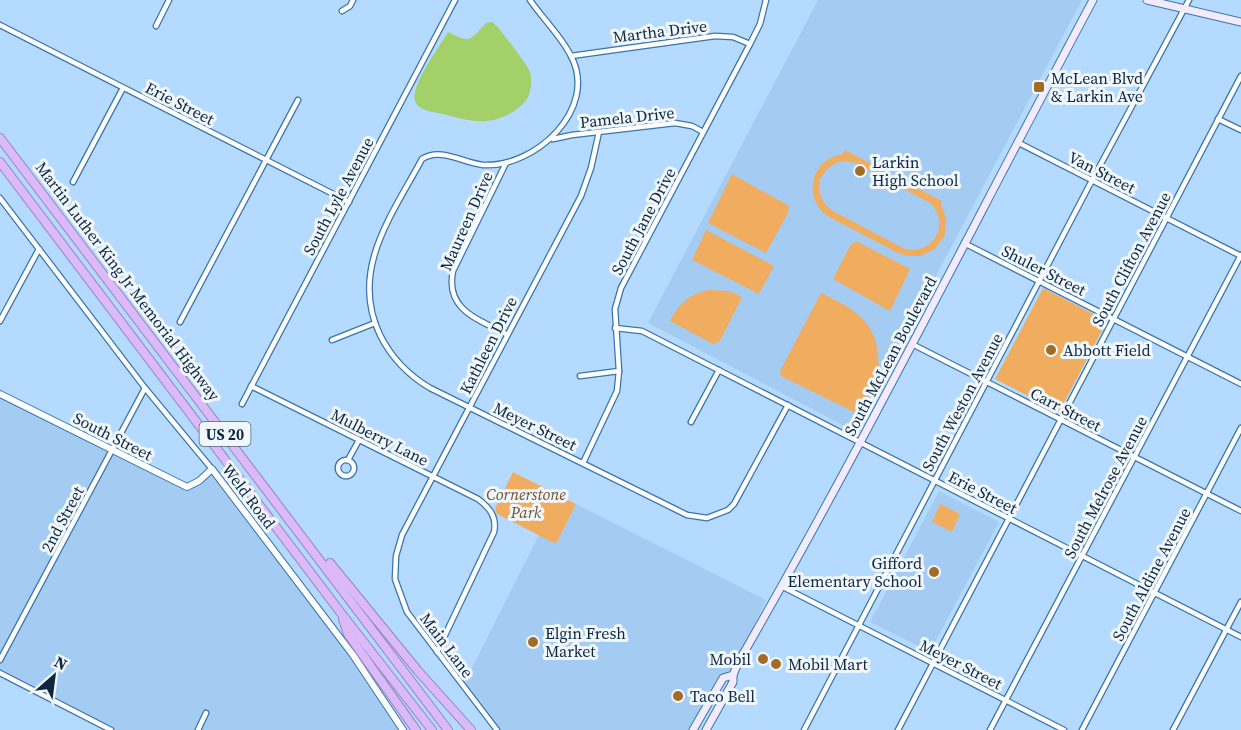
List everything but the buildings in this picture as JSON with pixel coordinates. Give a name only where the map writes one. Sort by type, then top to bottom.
[{"type":"highway","name":"Martin Luther King Jr Memorial Highway","points":[[0,138],[448,730]]},
{"type":"highway","name":"Martin Luther King Jr Memorial Highway","points":[[0,162],[432,730]]},
{"type":"highway","points":[[290,519],[312,541],[418,671],[471,730]]},
{"type":"highway","points":[[341,613],[348,634],[416,730]]},
{"type":"main road","name":"South McLean Boulevard","points":[[706,730],[733,682],[733,675],[783,587],[1093,0]]},
{"type":"main road","points":[[1147,0],[1241,22]]},
{"type":"main road","name":"South McLean Boulevard","points":[[693,730],[723,678],[733,675]]},
{"type":"street","points":[[156,26],[170,0]]},
{"type":"street","points":[[342,10],[350,6],[353,0]]},
{"type":"street","name":"South Lyle Avenue","points":[[242,404],[455,0]]},
{"type":"street","points":[[506,163],[534,151],[552,139],[564,124],[574,99],[576,76],[571,56],[530,0]]},
{"type":"street","name":"South Jane Drive","points":[[583,463],[614,400],[619,371],[615,309],[621,288],[750,44],[760,24],[766,0]]},
{"type":"street","name":"South Weston Avenue","points":[[804,730],[1189,0]]},
{"type":"street","name":"Erie Street","points":[[0,25],[349,202]]},
{"type":"street","name":"Martha Drive","points":[[571,56],[715,36],[734,37],[750,44]]},
{"type":"street","name":"South Clifton Avenue","points":[[898,730],[1241,76]]},
{"type":"street","points":[[73,182],[123,88]]},
{"type":"street","points":[[180,322],[298,100]]},
{"type":"street","points":[[1218,119],[1241,130]]},
{"type":"street","name":"Pamela Drive","points":[[552,139],[675,123],[692,126],[703,132]]},
{"type":"street","name":"Kathleen Drive","points":[[394,567],[402,535],[580,196],[591,168],[599,132]]},
{"type":"street","name":"Van Street","points":[[1017,142],[1241,256]]},
{"type":"street","name":"Meyer Street","points":[[506,163],[485,165],[435,154],[422,159],[376,245],[368,286],[375,324],[390,353],[403,368],[430,388],[687,515],[708,518],[728,510],[734,504],[788,405]]},
{"type":"street","name":"Maureen Drive","points":[[506,163],[453,270],[451,283],[455,299],[466,312],[506,334]]},
{"type":"street","name":"Weld Road","points":[[0,198],[145,388],[212,469],[353,655],[403,730]]},
{"type":"street","name":"Shuler Street","points":[[964,243],[1241,384]]},
{"type":"street","points":[[0,321],[39,249]]},
{"type":"street","name":"South Melrose Avenue","points":[[990,730],[1241,256]]},
{"type":"street","points":[[332,340],[375,324]]},
{"type":"street","name":"Erie Street","points":[[615,328],[642,331],[1241,637]]},
{"type":"street","name":"Carr Street","points":[[912,344],[1241,511]]},
{"type":"street","points":[[691,422],[719,370]]},
{"type":"street","points":[[580,376],[619,371]]},
{"type":"street","name":"Mulberry Lane","points":[[251,386],[478,499],[488,507],[493,515],[494,532],[437,652]]},
{"type":"street","name":"2nd Street","points":[[0,660],[145,388]]},
{"type":"street","name":"South Street","points":[[0,394],[187,488],[212,469]]},
{"type":"street","name":"South Aldine Avenue","points":[[1082,730],[1241,428]]},
{"type":"street","points":[[348,460],[360,440]]},
{"type":"street","name":"Main Lane","points":[[394,567],[396,586],[407,612],[497,730]]},
{"type":"street","name":"Meyer Street","points":[[783,587],[1064,730]]},
{"type":"street","points":[[1173,730],[1241,602]]},
{"type":"street","points":[[0,673],[111,730]]},
{"type":"street","points":[[198,730],[206,713]]},
{"type":"shaded area","name":"Larkin High School","points":[[818,0],[1082,0],[854,431],[648,323]]},
{"type":"shaded area","points":[[492,22],[530,72],[529,95],[525,102],[505,116],[488,121],[462,119],[420,107],[415,101],[417,86],[448,32],[466,39],[477,33],[486,23]]},
{"type":"shaded area","points":[[0,395],[188,490],[211,473],[351,656],[401,730],[113,730],[0,672]]},
{"type":"shaded area","name":"Gifford Elementary School","points":[[939,491],[999,522],[930,652],[870,622]]},
{"type":"shaded area","points":[[576,504],[766,600],[732,673],[722,678],[691,730],[499,730],[464,684],[539,535],[556,544]]},
{"type":"green space","points":[[845,150],[942,201],[946,218],[945,235],[935,249],[920,256],[898,253],[829,217],[820,209],[813,190],[813,181],[817,171],[832,157],[843,154]],"holes":[[[838,162],[858,164],[930,203],[939,219],[939,228],[931,242],[915,250],[905,249],[833,211],[824,203],[819,191],[820,179],[827,169]]]},
{"type":"green space","points":[[732,174],[789,206],[788,213],[766,253],[708,223]]},
{"type":"green space","points":[[706,230],[774,266],[759,294],[692,260]]},
{"type":"green space","points":[[856,241],[910,269],[890,311],[833,279],[850,246]]},
{"type":"green space","name":"Abbott Field","points":[[1043,288],[1107,321],[1059,412],[995,379]]},
{"type":"green space","points":[[708,290],[729,291],[742,297],[722,337],[713,344],[670,321],[685,301]]},
{"type":"green space","points":[[821,293],[842,303],[859,315],[876,342],[878,377],[858,414],[781,376],[780,371]]},
{"type":"green space","name":"Cornerstone Park","points":[[513,472],[576,504],[556,544],[497,514],[495,509]]},
{"type":"green space","points":[[940,504],[960,514],[952,532],[932,522]]},
{"type":"place","name":"McLean Blvd & Larkin Ave","points":[[1039,87]]},
{"type":"place","name":"Larkin High School","points":[[860,171]]},
{"type":"place","name":"Abbott Field","points":[[1051,350]]},
{"type":"place","name":"Gifford Elementary School","points":[[934,572]]},
{"type":"place","name":"Elgin Fresh Market","points":[[533,642]]},
{"type":"place","name":"Mobil","points":[[763,659]]},
{"type":"place","name":"Mobil Mart","points":[[776,664]]},
{"type":"place","name":"Taco Bell","points":[[678,696]]}]
